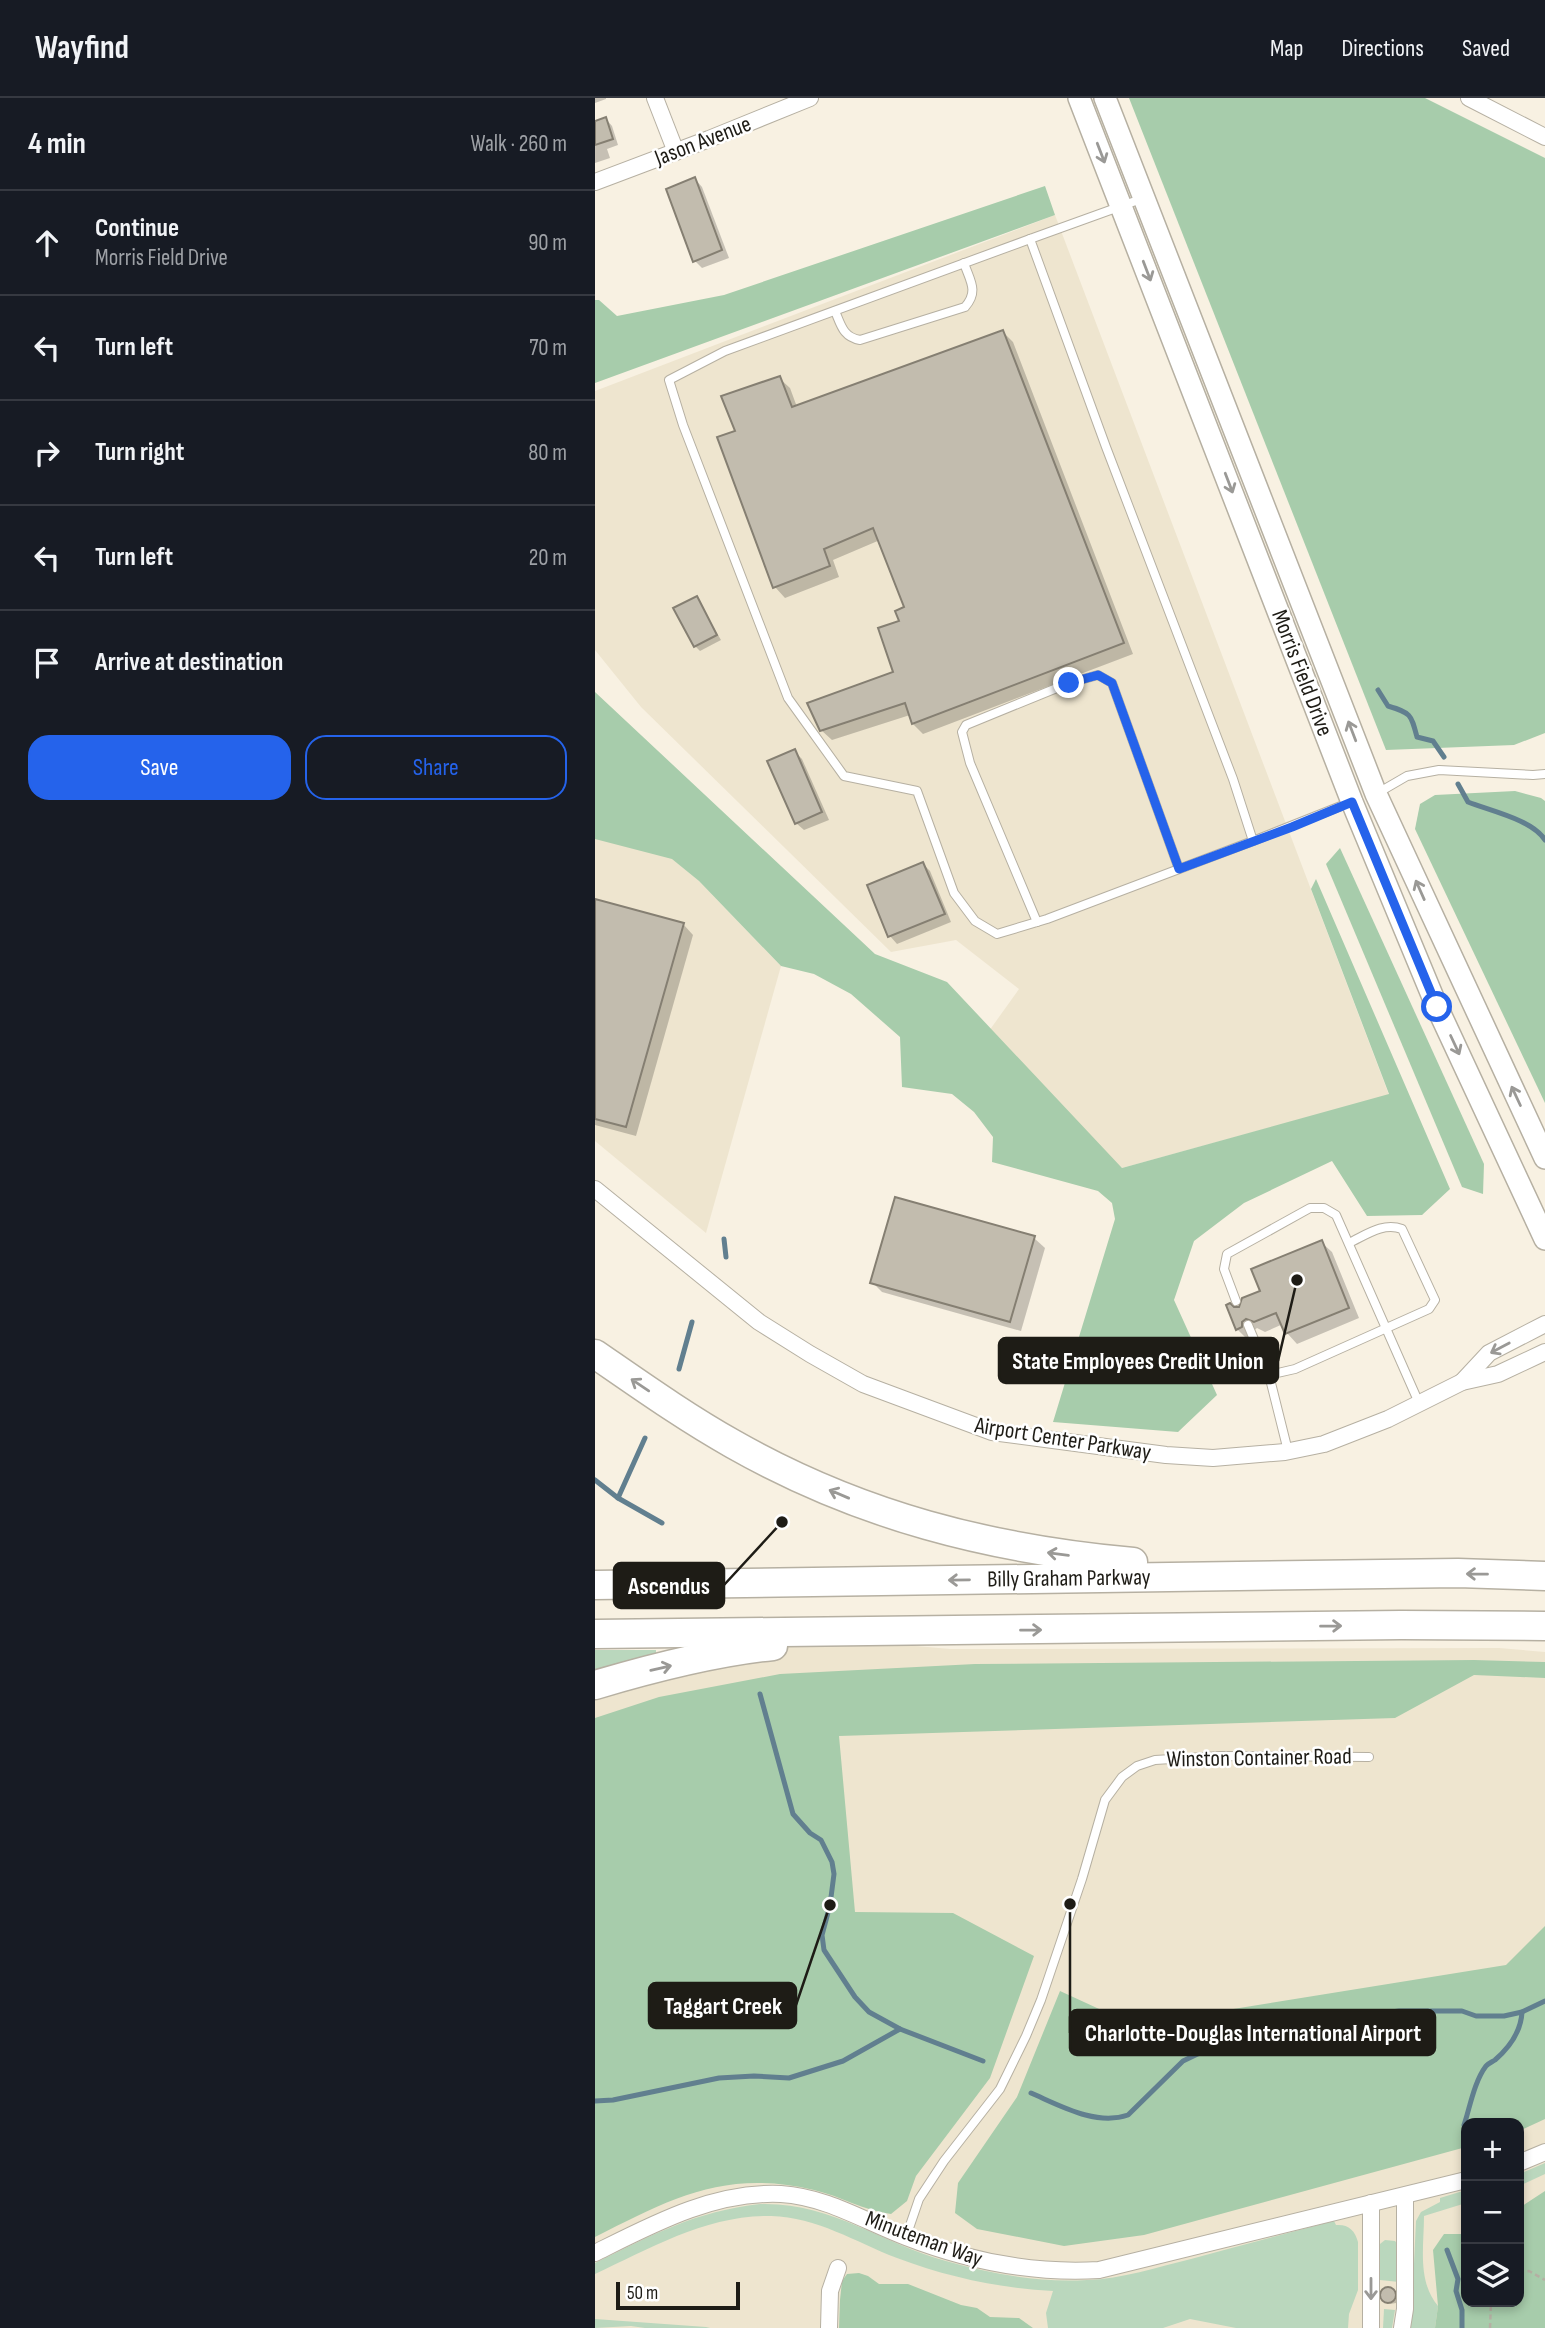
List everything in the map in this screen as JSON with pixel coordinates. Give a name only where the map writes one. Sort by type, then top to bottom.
[{"type":"highway","points":[[595,1354],[734,1445],[788,1472],[901,1518],[969,1537],[1049,1553],[1272,1576]]},
{"type":"highway","name":"Billy Graham Parkway","points":[[595,1585],[1458,1573],[1545,1576]]},
{"type":"highway","points":[[595,1634],[1401,1625],[1545,1626]]},
{"type":"highway","points":[[595,1685],[662,1667],[752,1648],[962,1631]]},
{"type":"street","points":[[655,98],[676,152]]},
{"type":"street","name":"Jason Avenue","points":[[595,182],[810,98]]},
{"type":"street","name":"Morris Field Drive","points":[[1079,98],[1352,802],[1437,1007],[1545,1239]]},
{"type":"street","name":"Morris Field Drive","points":[[1105,98],[1377,794],[1545,1158]]},
{"type":"street","points":[[1469,98],[1545,137]]},
{"type":"street","points":[[1352,802],[1377,794]]},
{"type":"street","name":"Airport Center Parkway","points":[[595,1189],[759,1322],[863,1384],[992,1432],[1166,1455],[1213,1458],[1288,1451],[1324,1444],[1388,1419],[1462,1382],[1498,1374],[1545,1352]]},
{"type":"street","name":"Airport Center Parkway","points":[[1462,1382],[1489,1353],[1545,1324]]},
{"type":"street","points":[[1524,2161],[1545,2152]]},
{"type":"street","name":"Minuteman Way","points":[[595,2253],[679,2213],[703,2205],[754,2195],[803,2196],[827,2203],[906,2237],[992,2263],[1064,2272],[1099,2270],[1462,2181]]},
{"type":"street","points":[[1402,2328],[1405,2309],[1405,2196]]},
{"type":"street","points":[[1371,2203],[1371,2328]]},
{"type":"street","points":[[829,2328],[830,2291],[838,2268]]},
{"type":"lane","points":[[1144,198],[725,351],[669,380],[684,425],[788,698],[844,776],[917,791],[954,893],[975,921],[997,934],[1037,922],[1352,802]]},
{"type":"lane","points":[[1030,239],[1233,779],[1253,841]]},
{"type":"lane","points":[[835,311],[844,333],[851,339],[860,340],[965,307],[972,299],[973,288],[964,263]]},
{"type":"lane","points":[[1037,922],[970,763],[962,732],[966,725],[1069,683],[1098,675],[1112,683],[1179,869]]},
{"type":"lane","points":[[1377,794],[1407,776],[1439,770],[1545,774]]},
{"type":"lane","points":[[1236,1301],[1224,1269],[1227,1254],[1310,1209],[1324,1208],[1336,1215],[1419,1403]]},
{"type":"lane","points":[[1269,1375],[1295,1369],[1429,1309],[1435,1300],[1402,1229],[1383,1227],[1349,1243]]},
{"type":"lane","points":[[1248,1325],[1269,1375],[1288,1451]]},
{"type":"lane","name":"Winston Container Road","points":[[906,2237],[919,2199],[944,2161],[1000,2089],[1026,2036],[1070,1915],[1105,1800],[1122,1777],[1137,1766],[1155,1760],[1220,1756],[1369,1757]]},
{"type":"path","points":[[1524,2272],[1529,2271],[1545,2280]]},
{"type":"path","points":[[1490,2328],[1491,2307]]},
{"type":"shaded area","points":[[1055,215],[1389,1095],[1122,1168],[974,1052],[1019,989],[956,940],[891,952],[641,707],[595,650],[595,391]]},
{"type":"shaded area","points":[[595,794],[699,881],[781,966],[706,1233],[595,1141]]},
{"type":"shaded area","points":[[848,1640],[950,1649],[1499,1648],[1545,1652],[1545,2328],[595,2328],[595,1685],[752,1648]]},
{"type":"green space","points":[[1129,98],[1425,98],[1545,158],[1545,733],[1514,745],[1386,750]]},
{"type":"green space","points":[[1045,186],[1055,215],[595,383],[595,300],[599,300],[617,316],[724,295]]},
{"type":"green space","points":[[595,692],[875,954],[947,982],[1122,1168],[1389,1094],[1311,889],[1316,879],[1450,1189],[1422,1215],[1367,1216],[1332,1161],[1244,1203],[1194,1241],[1174,1300],[1217,1395],[1178,1432],[1053,1422],[1115,1219],[1112,1203],[1098,1191],[992,1162],[993,1137],[974,1112],[952,1094],[902,1087],[900,1037],[851,994],[814,974],[781,966],[699,881],[672,859],[595,839]]},
{"type":"green space","points":[[1515,791],[1545,801],[1545,1103],[1415,829],[1420,804],[1435,795]]},
{"type":"green space","points":[[1340,848],[1484,1164],[1483,1194],[1462,1187],[1326,864]]},
{"type":"green space","points":[[595,1650],[656,1650],[656,1661],[595,1675]]},
{"type":"green space","points":[[1474,1660],[1545,1662],[1545,1678],[1474,1675],[1395,1718],[839,1736],[855,1912],[953,1913],[1034,1956],[990,2078],[916,2176],[907,2201],[891,2214],[814,2190],[782,2184],[726,2185],[675,2199],[595,2237],[595,1718],[659,1697],[780,1674],[975,1664]]},
{"type":"green space","points":[[1545,1926],[1545,2119],[1524,2129],[1524,2118],[1461,2118],[1461,2148],[1144,2235],[1064,2246],[977,2229],[955,2213],[958,2183],[1017,2097],[1060,1991],[1134,2025],[1506,1965]]},
{"type":"green space","points":[[1545,2163],[1545,2174],[1524,2184],[1524,2172]]},
{"type":"green space","points":[[1545,2191],[1545,2328],[1435,2328],[1438,2306],[1433,2250],[1444,2234],[1461,2234],[1461,2307],[1524,2307],[1524,2205]]},
{"type":"green space","points":[[1461,2192],[1461,2205],[1424,2216],[1424,2274],[1431,2296],[1438,2306],[1435,2328],[1411,2328],[1416,2221],[1421,2212],[1440,2202],[1440,2198]]},
{"type":"green space","points":[[760,2204],[786,2205],[833,2216],[922,2253],[963,2266],[998,2274],[1069,2281],[1126,2275],[1334,2221],[1336,2225],[1353,2231],[1357,2238],[1358,2290],[1349,2314],[1348,2328],[1236,2328],[1190,2319],[1163,2328],[1048,2328],[1046,2313],[1053,2291],[954,2276],[897,2258],[836,2231],[788,2217],[771,2216],[747,2217],[702,2227],[658,2244],[595,2274],[595,2263],[655,2234],[715,2212]]},
{"type":"green space","points":[[1385,2240],[1395,2241],[1399,2246],[1399,2282],[1380,2280],[1380,2244]]},
{"type":"green space","points":[[859,2273],[879,2284],[908,2284],[961,2305],[977,2308],[990,2317],[1019,2318],[1033,2328],[839,2328],[842,2281],[847,2274]]},
{"type":"green space","points":[[1384,2309],[1395,2310],[1392,2328],[1383,2328]]},
{"type":"green space","points":[[595,2319],[706,2327],[710,2328],[595,2328]]},
{"type":"building","points":[[606,117],[613,139],[595,145],[595,121]]},
{"type":"building","points":[[695,177],[722,250],[693,262],[666,189]]},
{"type":"building","points":[[1003,330],[1124,643],[912,724],[905,703],[820,731],[807,703],[893,672],[878,628],[899,621],[895,611],[904,607],[873,528],[824,549],[830,566],[773,588],[717,437],[735,431],[721,396],[780,376],[792,407]]},
{"type":"building","points":[[697,596],[717,635],[694,647],[673,608]]},
{"type":"building","points":[[795,749],[822,812],[795,824],[767,761]]},
{"type":"building","points":[[923,862],[945,914],[888,937],[867,885]]},
{"type":"building","points":[[595,899],[684,923],[626,1127],[595,1119]]},
{"type":"building","points":[[895,1197],[1035,1236],[1010,1322],[870,1283]]},
{"type":"building","points":[[1322,1240],[1349,1308],[1285,1334],[1276,1313],[1254,1322],[1246,1319],[1242,1322],[1242,1327],[1236,1330],[1226,1305],[1230,1303],[1239,1307],[1242,1298],[1260,1291],[1251,1269]]},
{"type":"building","points":[[1388,2287],[1396,2295],[1388,2303],[1380,2295]]},
{"type":"waterway","points":[[1378,690],[1388,706],[1409,716],[1417,737],[1433,741],[1444,757]]},
{"type":"waterway","points":[[1458,784],[1468,802],[1521,822],[1545,840]]},
{"type":"waterway","points":[[724,1239],[726,1257]]},
{"type":"waterway","points":[[679,1369],[692,1322]]},
{"type":"waterway","points":[[618,1498],[645,1438]]},
{"type":"waterway","points":[[595,1480],[618,1498],[662,1523]]},
{"type":"waterway","points":[[760,1694],[793,1814],[810,1833],[821,1840],[832,1862],[834,1874],[830,1905],[822,1935],[824,1950],[855,1997],[869,2012],[900,2029],[983,2061]]},
{"type":"waterway","points":[[1031,2093],[1079,2113],[1116,2118],[1128,2115],[1183,2061],[1208,2049],[1285,2026],[1399,2011],[1462,2011],[1476,2016],[1504,2016],[1522,2012],[1545,2001]]},
{"type":"waterway","points":[[1466,2118],[1482,2072],[1510,2044],[1517,2032],[1522,2012]]},
{"type":"waterway","points":[[595,2101],[613,2100],[719,2078],[789,2078],[843,2061],[900,2029]]},
{"type":"waterway","points":[[1447,2250],[1458,2279],[1456,2291],[1462,2310],[1462,2328]]},
{"type":"place","name":"State Employees Credit Union","points":[[1297,1280]]},
{"type":"place","name":"Ascendus","points":[[782,1522]]},
{"type":"place","name":"Charlotte-Douglas International Airport","points":[[1070,1904]]},
{"type":"place","name":"Taggart Creek","points":[[830,1905]]},
{"type":"route","points":[[1069,683],[1098,675],[1112,683],[1179,869],[1352,802],[1437,1007]]}]
